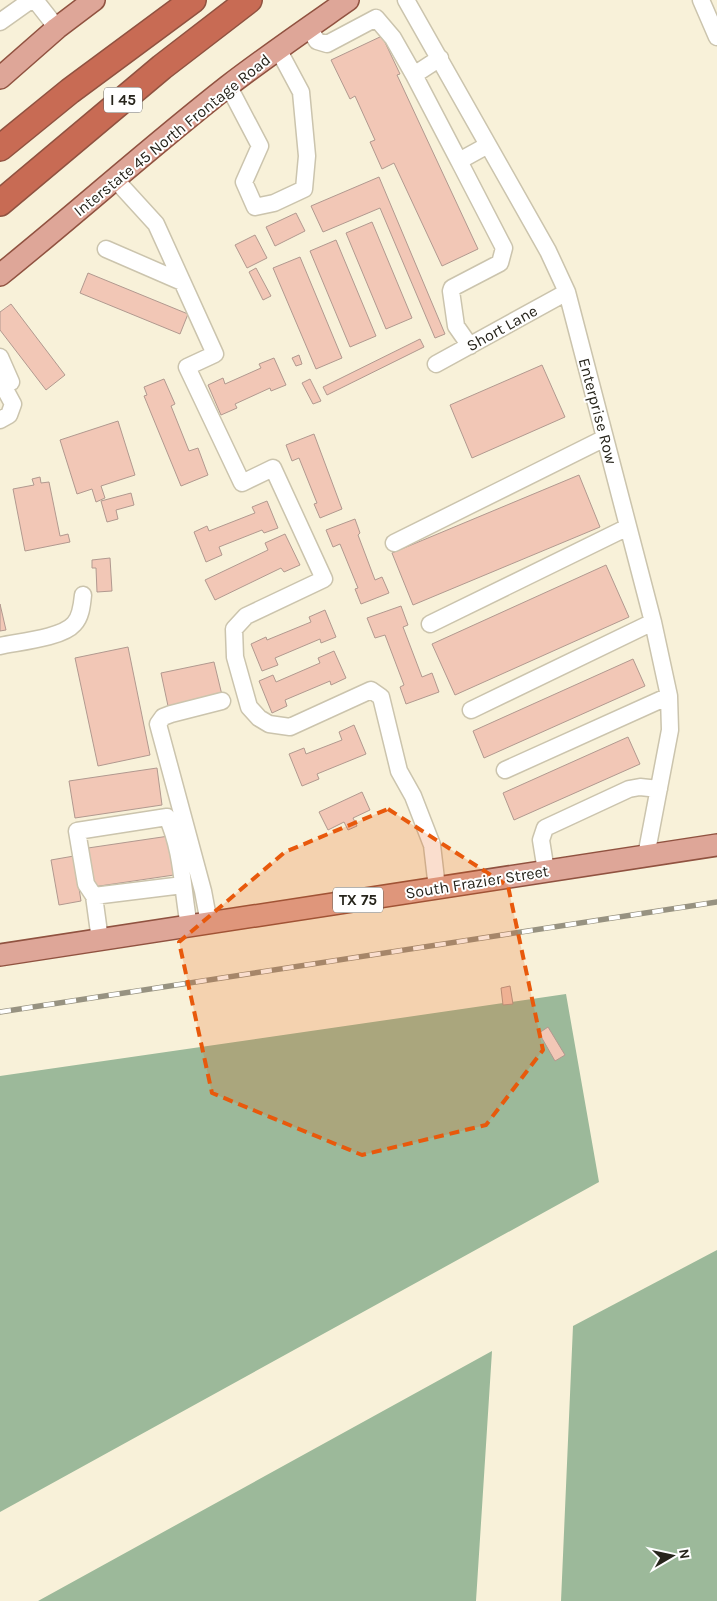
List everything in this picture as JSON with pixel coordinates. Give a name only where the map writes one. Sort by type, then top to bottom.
[{"type":"highway","name":"I 45","points":[[0,148],[70,91],[193,0]]},
{"type":"highway","name":"I 45","points":[[0,203],[162,67],[249,0]]},
{"type":"main road","points":[[0,78],[57,28],[94,0]]},
{"type":"main road","name":"Interstate 45 North Frontage Road","points":[[0,275],[60,226],[114,178],[228,85],[348,0]]},
{"type":"main road","name":"South Frazier Street","points":[[0,955],[717,845]]},
{"type":"street","points":[[1,17],[31,0]]},
{"type":"street","points":[[35,0],[57,28]]},
{"type":"street","name":"Enterprise Row","points":[[406,0],[548,250],[567,292],[653,622],[669,696],[670,730],[646,856]]},
{"type":"street","points":[[701,0],[717,37]]},
{"type":"street","points":[[309,28],[317,41],[327,44],[376,18],[392,38],[414,75],[504,248],[500,263],[452,288],[456,326],[470,346]]},
{"type":"street","points":[[228,85],[260,146],[244,182],[255,207],[274,203],[304,190],[307,156],[301,92],[278,49]]},
{"type":"street","points":[[414,75],[440,58]]},
{"type":"street","points":[[459,161],[488,145]]},
{"type":"street","points":[[114,178],[156,224],[215,354],[187,366],[242,483],[273,468],[324,579],[246,616],[234,629],[235,657],[249,708],[259,718],[269,724],[290,727],[371,690],[381,697],[399,771],[413,796],[432,845],[437,888]]},
{"type":"street","points":[[106,249],[182,282]]},
{"type":"street","name":"Short Lane","points":[[436,364],[567,292]]},
{"type":"street","points":[[0,357],[5,381],[13,404],[9,415],[0,420]]},
{"type":"street","points":[[394,544],[605,438]]},
{"type":"street","points":[[430,624],[628,527]]},
{"type":"street","points":[[0,646],[66,631],[75,624],[81,609],[83,595]]},
{"type":"street","points":[[471,710],[653,622]]},
{"type":"street","points":[[505,770],[669,696]]},
{"type":"street","points":[[199,924],[203,890],[158,724],[163,718],[171,714],[222,701]]},
{"type":"street","points":[[546,871],[542,840],[545,828],[629,789],[640,787],[659,789]]},
{"type":"street","points":[[100,940],[94,896],[86,884],[77,831],[167,817],[175,835],[183,885],[199,924]]},
{"type":"street","points":[[94,896],[183,885]]},
{"type":"highlighted area","points":[[388,809],[508,886],[543,1050],[486,1125],[362,1155],[212,1093],[179,942],[285,852]]},
{"type":"green space","points":[[566,994],[599,1182],[0,1512],[0,1076]]},
{"type":"green space","points":[[717,1250],[717,1601],[561,1601],[573,1326]]},
{"type":"green space","points":[[492,1351],[476,1601],[38,1601]]},
{"type":"building","points":[[382,36],[400,74],[397,75],[478,249],[442,266],[394,163],[382,169],[370,142],[375,140],[355,96],[350,99],[331,60]]},
{"type":"building","points":[[379,177],[445,334],[435,338],[380,208],[323,232],[311,206]]},
{"type":"building","points":[[296,213],[305,231],[275,246],[266,227]]},
{"type":"building","points":[[372,222],[412,318],[386,329],[346,233]]},
{"type":"building","points":[[255,235],[267,258],[247,268],[235,245]]},
{"type":"building","points":[[336,240],[376,336],[350,347],[310,251]]},
{"type":"building","points":[[300,257],[342,358],[316,369],[273,268]]},
{"type":"building","points":[[256,268],[271,296],[263,300],[249,272]]},
{"type":"building","points":[[88,273],[188,314],[180,334],[80,293]]},
{"type":"building","points":[[11,304],[65,375],[46,390],[0,330],[0,312]]},
{"type":"building","points":[[420,339],[424,347],[327,395],[323,387]]},
{"type":"building","points":[[299,355],[302,364],[296,366],[292,358]]},
{"type":"building","points":[[274,358],[286,385],[271,391],[270,388],[235,404],[237,408],[221,415],[208,385],[223,378],[225,384],[261,368],[259,364]]},
{"type":"building","points":[[542,365],[565,417],[472,458],[450,405]]},
{"type":"building","points":[[164,379],[175,404],[171,406],[189,451],[198,448],[208,475],[181,486],[144,396],[147,395],[144,387]]},
{"type":"building","points":[[310,379],[321,401],[313,404],[302,383]]},
{"type":"building","points":[[118,421],[135,475],[101,486],[105,498],[96,502],[92,489],[77,494],[60,440]]},
{"type":"building","points":[[314,434],[342,509],[320,518],[314,504],[317,503],[299,458],[292,461],[286,445]]},
{"type":"building","points":[[579,475],[600,527],[413,605],[392,553]]},
{"type":"building","points":[[40,477],[41,483],[49,482],[60,536],[68,534],[70,542],[25,551],[13,489],[34,485],[32,479]]},
{"type":"building","points":[[131,493],[134,505],[116,510],[118,519],[107,522],[101,501]]},
{"type":"building","points":[[267,501],[278,528],[264,533],[262,530],[219,547],[222,555],[206,562],[194,532],[207,526],[209,531],[255,513],[252,507]]},
{"type":"building","points":[[355,519],[360,533],[358,535],[375,580],[382,577],[389,593],[361,604],[355,589],[358,588],[340,544],[333,547],[326,530]]},
{"type":"building","points":[[285,534],[300,565],[284,572],[281,568],[215,600],[205,580],[268,550],[265,543]]},
{"type":"building","points":[[110,558],[112,591],[97,592],[96,568],[92,568],[92,560]]},
{"type":"building","points":[[606,565],[629,617],[455,695],[432,644]]},
{"type":"building","points":[[0,604],[6,630],[0,631]]},
{"type":"building","points":[[401,606],[408,625],[403,627],[422,677],[432,673],[439,692],[406,704],[400,687],[404,685],[385,635],[375,638],[367,618]]},
{"type":"building","points":[[325,610],[336,637],[321,643],[320,639],[275,658],[278,665],[262,671],[251,644],[266,637],[267,640],[311,622],[309,617]]},
{"type":"building","points":[[128,647],[150,755],[98,766],[75,658]]},
{"type":"building","points":[[334,651],[346,678],[331,685],[330,681],[285,700],[287,706],[272,713],[259,681],[273,675],[276,682],[320,663],[318,658]]},
{"type":"building","points":[[633,659],[645,686],[484,758],[473,731]]},
{"type":"building","points":[[214,662],[222,695],[168,706],[161,673]]},
{"type":"building","points":[[354,725],[366,754],[317,774],[319,779],[302,786],[289,754],[304,748],[306,754],[342,740],[339,732]]},
{"type":"building","points":[[628,737],[640,764],[514,820],[503,793]]},
{"type":"building","points":[[157,768],[162,805],[75,818],[69,781]]},
{"type":"building","points":[[362,792],[370,810],[353,818],[357,826],[348,830],[344,822],[328,830],[319,812]]},
{"type":"building","points":[[169,836],[174,875],[93,887],[88,848]]},
{"type":"building","points":[[74,856],[81,901],[59,905],[51,860]]},
{"type":"building","points":[[510,986],[513,1004],[503,1005],[501,988]]},
{"type":"building","points":[[548,1027],[565,1055],[555,1061],[539,1033]]},
{"type":"railway","points":[[0,1012],[717,902]]}]
